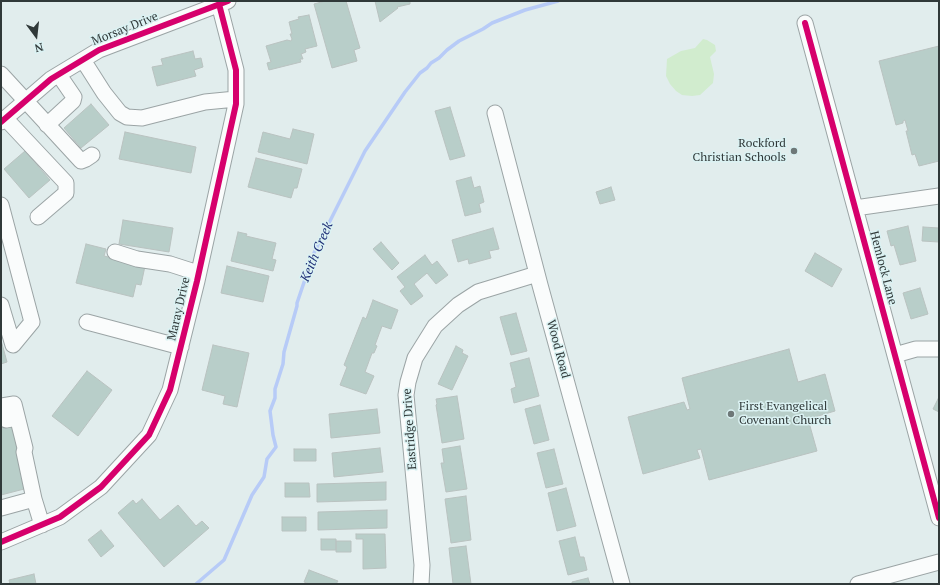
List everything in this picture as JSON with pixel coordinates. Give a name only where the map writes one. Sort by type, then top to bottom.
[{"type":"street","name":"Morsay Drive","points":[[3,120],[51,79],[99,50],[224,2]]},
{"type":"street","name":"Maray Drive","points":[[1,542],[60,516],[101,487],[149,435],[170,390],[236,104],[236,70],[224,2]]},
{"type":"street","name":"Hemlock Lane","points":[[805,23],[939,518]]},
{"type":"street","points":[[83,60],[104,94],[120,114],[127,117],[142,118],[205,102],[236,99]]},
{"type":"street","points":[[1,74],[81,161],[86,160],[92,155]]},
{"type":"street","points":[[47,125],[73,101],[74,97],[59,74]]},
{"type":"street","name":"Wood Road","points":[[495,113],[537,274],[622,584]]},
{"type":"street","points":[[3,120],[66,183],[66,193],[38,217]]},
{"type":"street","points":[[855,208],[939,196]]},
{"type":"street","points":[[1,205],[32,322],[13,345],[1,304]]},
{"type":"street","points":[[115,252],[137,259],[170,264],[198,273]]},
{"type":"street","name":"Eastridge Drive","points":[[421,584],[422,565],[406,400],[408,382],[415,358],[435,326],[458,305],[478,292],[537,274]]},
{"type":"street","points":[[87,322],[181,347]]},
{"type":"street","points":[[895,355],[916,349],[939,349]]},
{"type":"street","points":[[17,418],[25,448],[24,452],[34,499],[42,524]]},
{"type":"street","points":[[1,508],[34,499]]},
{"type":"street","points":[[858,584],[939,562]]},
{"type":"green space","points":[[703,39],[715,45],[716,51],[710,57],[714,74],[713,83],[700,95],[682,95],[670,84],[666,76],[667,59],[681,51],[695,48]]},
{"type":"building","points":[[325,1],[346,1],[360,48],[354,50],[357,61],[332,68],[314,4]]},
{"type":"building","points":[[375,1],[410,1],[410,4],[397,7],[398,8],[380,22]]},
{"type":"building","points":[[309,15],[317,46],[305,49],[306,52],[301,54],[303,59],[300,59],[301,62],[269,70],[267,63],[271,62],[266,46],[287,40],[291,41],[292,39],[290,34],[292,34],[289,22],[299,19],[298,17]]},
{"type":"building","points":[[939,46],[939,161],[919,166],[915,154],[912,155],[905,120],[903,123],[896,125],[879,61]]},
{"type":"building","points":[[193,51],[195,59],[201,58],[203,67],[194,70],[196,76],[157,86],[152,67],[163,65],[161,59]]},
{"type":"building","points":[[91,104],[109,125],[81,148],[64,128]]},
{"type":"building","points":[[450,107],[465,156],[450,160],[435,111]]},
{"type":"building","points":[[293,129],[314,134],[307,164],[258,152],[263,132],[290,139]]},
{"type":"building","points":[[125,132],[196,147],[191,173],[119,159]]},
{"type":"building","points":[[25,151],[50,180],[29,198],[4,169]]},
{"type":"building","points":[[256,158],[302,169],[297,188],[294,188],[291,198],[248,187]]},
{"type":"building","points":[[471,177],[474,188],[480,186],[484,202],[479,204],[481,212],[465,216],[456,181]]},
{"type":"building","points":[[611,187],[615,200],[600,204],[596,192]]},
{"type":"building","points":[[123,220],[173,228],[169,252],[119,244]]},
{"type":"building","points":[[908,226],[916,261],[900,265],[894,245],[891,246],[887,231]]},
{"type":"building","points":[[923,227],[939,228],[939,242],[922,241]]},
{"type":"building","points":[[493,228],[499,249],[489,251],[491,258],[469,264],[468,259],[458,262],[452,240]]},
{"type":"building","points":[[238,232],[247,234],[246,236],[276,243],[272,259],[276,260],[273,271],[231,261]]},
{"type":"building","points":[[381,242],[399,263],[392,270],[373,249]]},
{"type":"building","points":[[86,244],[106,249],[104,256],[145,266],[141,285],[136,284],[133,297],[76,283]]},
{"type":"building","points":[[815,253],[842,269],[832,287],[805,271]]},
{"type":"building","points":[[425,255],[432,265],[437,261],[448,275],[436,284],[427,273],[414,284],[423,296],[411,305],[400,291],[405,287],[397,277]]},
{"type":"building","points":[[227,266],[269,276],[263,302],[221,293]]},
{"type":"building","points":[[920,288],[928,314],[911,319],[903,293]]},
{"type":"building","points":[[373,300],[398,310],[391,329],[382,326],[375,345],[377,346],[374,353],[372,353],[365,372],[374,376],[366,394],[340,385],[347,367],[344,365],[363,317],[366,319]]},
{"type":"building","points":[[516,313],[527,351],[511,355],[500,317]]},
{"type":"building","points":[[1,340],[7,362],[1,364]]},
{"type":"building","points":[[213,345],[249,353],[237,407],[223,404],[225,396],[202,390]]},
{"type":"building","points":[[456,346],[463,350],[462,353],[468,356],[452,390],[438,384]]},
{"type":"building","name":"First Evangelical Covenant Church","points":[[789,349],[798,382],[825,374],[835,411],[808,419],[817,451],[709,480],[701,449],[697,450],[700,458],[643,474],[628,417],[684,402],[687,410],[690,409],[682,378]]},
{"type":"building","points":[[529,358],[539,396],[514,403],[511,389],[516,387],[510,363]]},
{"type":"building","points":[[87,371],[112,390],[78,436],[52,416]]},
{"type":"building","points":[[457,396],[464,439],[442,443],[436,399]]},
{"type":"building","points":[[939,397],[939,412],[933,409]]},
{"type":"building","points":[[540,405],[549,440],[534,444],[525,409]]},
{"type":"building","points":[[377,409],[380,433],[331,438],[329,414]]},
{"type":"building","points":[[1,420],[3,427],[17,423],[28,488],[1,495]]},
{"type":"building","points":[[460,446],[467,489],[446,492],[441,463],[444,463],[442,449]]},
{"type":"building","points":[[380,448],[383,472],[334,477],[332,453]]},
{"type":"building","points":[[294,449],[316,449],[316,461],[294,461]]},
{"type":"building","points":[[554,449],[563,484],[546,488],[537,453]]},
{"type":"building","points":[[386,482],[386,500],[317,502],[317,484]]},
{"type":"building","points":[[285,483],[309,483],[310,497],[285,497]]},
{"type":"building","points":[[566,488],[576,526],[557,531],[548,493]]},
{"type":"building","points":[[466,496],[471,540],[451,543],[445,499]]},
{"type":"building","points":[[142,499],[160,520],[178,505],[196,526],[202,521],[209,528],[164,567],[118,513],[133,500],[136,504]]},
{"type":"building","points":[[387,510],[387,528],[318,530],[318,512]]},
{"type":"building","points":[[282,517],[306,517],[306,531],[282,531]]},
{"type":"building","points":[[101,530],[114,546],[101,557],[88,540]]},
{"type":"building","points":[[356,534],[385,534],[386,568],[363,569],[363,539],[356,539]]},
{"type":"building","points":[[575,537],[580,557],[584,557],[587,570],[568,575],[559,541]]},
{"type":"building","points":[[321,539],[336,539],[336,550],[321,550]]},
{"type":"building","points":[[336,541],[351,541],[351,552],[336,552]]},
{"type":"building","points":[[466,546],[471,584],[453,584],[449,548]]},
{"type":"building","points":[[309,570],[338,581],[336,584],[310,584],[304,582]]},
{"type":"building","points":[[34,574],[36,584],[10,584],[9,580]]},
{"type":"building","points":[[588,578],[590,584],[572,584],[572,582]]},
{"type":"waterway","name":"Keith Creek","points":[[196,584],[224,560],[252,495],[264,477],[267,459],[276,447],[270,411],[275,398],[275,389],[283,364],[284,352],[297,303],[314,253],[365,151],[405,92],[420,73],[447,50],[459,41],[492,23],[525,10],[558,1]]},
{"type":"cycle path","points":[[1,122],[51,79],[99,50],[228,1]]},
{"type":"cycle path","points":[[1,542],[60,517],[101,487],[149,435],[170,390],[197,281],[236,104],[236,70],[219,4]]},
{"type":"cycle path","points":[[805,23],[939,518]]},
{"type":"place","name":"Rockford Christian Schools","points":[[794,151]]},
{"type":"place","name":"First Evangelical Covenant Church","points":[[731,414]]}]
